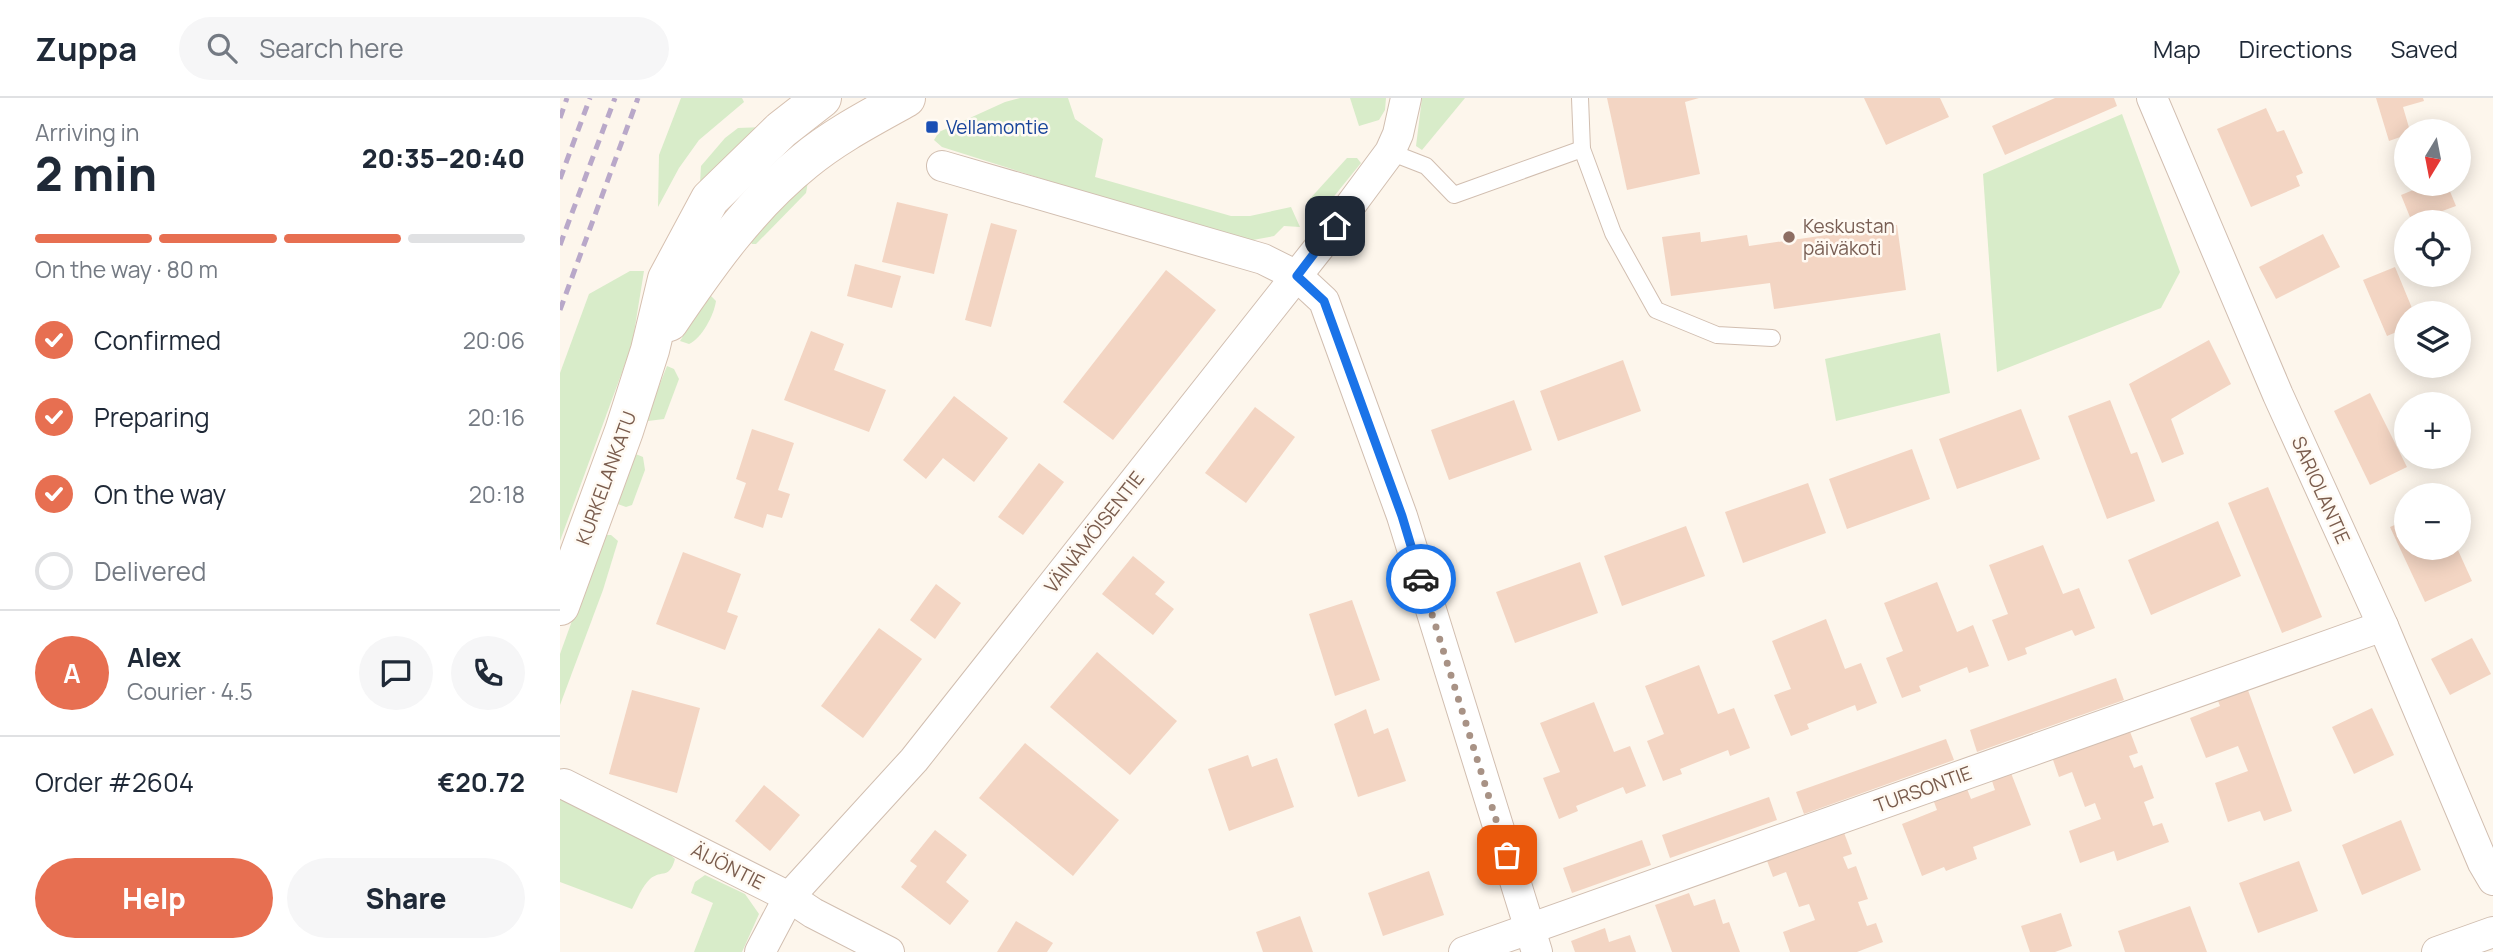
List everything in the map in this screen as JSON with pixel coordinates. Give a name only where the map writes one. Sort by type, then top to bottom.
[{"type":"street","name":"KURKELANKATU","points":[[560,606],[624,431],[650,350],[708,264],[733,231],[806,159],[837,111],[906,98]]},
{"type":"street","name":"VÄINÄMÖISENTIE","points":[[760,952],[789,897],[914,760],[1297,276],[1391,152],[1406,98]]},
{"type":"street","name":"SARIOLANTIE","points":[[2152,98],[2278,395],[2383,626],[2483,863],[2493,880]]},
{"type":"street","points":[[942,166],[1263,259],[1297,276],[1324,301],[1402,516],[1533,940]]},
{"type":"street","name":"TURSONTIE","points":[[1464,952],[1533,940],[2383,626]]},
{"type":"street","name":"ÄIJÖNTIE","points":[[564,784],[789,897],[813,913],[889,952]]},
{"type":"street","points":[[2437,952],[2493,932]]},
{"type":"lane","points":[[1580,98],[1583,149],[1613,233],[1657,310],[1717,335],[1772,338]]},
{"type":"lane","points":[[1391,152],[1426,166],[1454,195],[1583,149]]},
{"type":"green space","points":[[681,98],[742,98],[744,102],[699,140],[679,168],[658,207],[659,155]]},
{"type":"green space","points":[[1020,98],[1068,98],[1075,119],[1103,139],[1095,177],[1231,216],[1250,216],[1291,207],[1300,227],[1284,226],[1274,236],[1242,242],[942,147],[934,140],[939,132],[1005,102]]},
{"type":"green space","points":[[1350,98],[1386,98],[1385,110],[1379,120],[1359,126]]},
{"type":"green space","points":[[1422,98],[1465,98],[1422,150],[1416,146]]},
{"type":"green space","points":[[2122,114],[2180,272],[2161,308],[1997,372],[1983,174]]},
{"type":"green space","points":[[765,127],[700,183],[701,166],[725,138],[738,128]]},
{"type":"green space","points":[[1347,158],[1357,158],[1361,163],[1318,216],[1307,202]]},
{"type":"green space","points":[[808,182],[806,193],[756,244],[752,244],[749,240]]},
{"type":"green space","points":[[630,271],[644,271],[632,345],[560,541],[560,373],[589,294]]},
{"type":"green space","points":[[709,294],[716,301],[707,326],[689,344],[680,341]]},
{"type":"green space","points":[[1940,333],[1950,393],[1836,421],[1825,359]]},
{"type":"green space","points":[[667,366],[674,369],[679,379],[664,419],[648,421],[646,419]]},
{"type":"green space","points":[[633,453],[643,457],[645,470],[632,505],[626,507],[615,503]]},
{"type":"green space","points":[[603,535],[611,535],[618,541],[603,590],[560,705],[560,654]]},
{"type":"green space","points":[[560,798],[665,850],[675,859],[668,872],[654,876],[647,882],[632,909],[560,882]]},
{"type":"green space","points":[[705,875],[745,894],[759,914],[742,952],[694,952],[713,903],[691,893],[695,882]]},
{"type":"building","points":[[1607,98],[1699,98],[1685,102],[1700,174],[1627,190]]},
{"type":"building","points":[[1864,98],[1940,98],[1949,117],[1886,145]]},
{"type":"building","points":[[2055,98],[2114,98],[2117,106],[2005,155],[1992,126]]},
{"type":"building","points":[[2376,98],[2423,98],[2424,101],[2403,107],[2406,119],[2394,119],[2394,139],[2389,141]]},
{"type":"building","points":[[2266,108],[2277,132],[2284,130],[2303,173],[2296,176],[2300,186],[2251,207],[2217,129]]},
{"type":"building","points":[[2401,196],[2452,196],[2456,206],[2445,210],[2407,210]]},
{"type":"building","points":[[897,202],[948,214],[934,274],[882,262]]},
{"type":"building","points":[[991,223],[1017,230],[991,327],[965,320]]},
{"type":"building","points":[[1897,225],[1906,290],[1774,309],[1770,283],[1671,296],[1662,237],[1700,232],[1701,242],[1747,235],[1749,246]]},
{"type":"building","points":[[2323,234],[2340,267],[2276,299],[2259,267]]},
{"type":"building","points":[[855,264],[901,276],[892,308],[847,296]]},
{"type":"building","points":[[2394,267],[2394,287],[2403,287],[2409,301],[2394,301],[2394,333],[2387,336],[2363,280]]},
{"type":"building","points":[[1166,270],[1216,310],[1113,440],[1063,402]]},
{"type":"building","points":[[811,331],[844,344],[834,370],[886,390],[869,432],[784,400]]},
{"type":"building","points":[[2209,340],[2231,384],[2171,419],[2184,454],[2162,463],[2129,384]]},
{"type":"building","points":[[1623,360],[1641,411],[1558,441],[1540,391]]},
{"type":"building","points":[[2370,393],[2394,441],[2394,469],[2403,469],[2370,485],[2334,411]]},
{"type":"building","points":[[954,396],[1008,438],[974,482],[943,458],[926,479],[903,460]]},
{"type":"building","points":[[1514,400],[1532,450],[1449,480],[1431,430]]},
{"type":"building","points":[[2110,400],[2131,454],[2137,452],[2155,501],[2107,519],[2068,416]]},
{"type":"building","points":[[1255,407],[1295,437],[1246,503],[1205,473]]},
{"type":"building","points":[[2021,409],[2040,459],[1957,489],[1939,439]]},
{"type":"building","points":[[752,429],[794,443],[778,490],[790,494],[782,518],[767,514],[763,528],[734,518],[746,483],[736,479]]},
{"type":"building","points":[[1912,449],[1930,499],[1847,529],[1829,479]]},
{"type":"building","points":[[1039,463],[1064,482],[1023,535],[998,517]]},
{"type":"building","points":[[1808,483],[1826,533],[1743,563],[1725,512]]},
{"type":"building","points":[[2268,487],[2322,617],[2282,633],[2228,503]]},
{"type":"building","points":[[2218,521],[2241,576],[2151,615],[2128,560]]},
{"type":"building","points":[[1686,526],[1705,576],[1622,606],[1604,556]]},
{"type":"building","points":[[2043,545],[2063,594],[2079,588],[2095,628],[2075,636],[2072,630],[2025,648],[2027,654],[2008,661],[1992,620],[2008,614],[1989,565]]},
{"type":"building","points":[[683,552],[741,574],[727,612],[738,616],[725,650],[656,624]]},
{"type":"building","points":[[1133,556],[1165,582],[1155,594],[1174,609],[1153,635],[1102,594]]},
{"type":"building","points":[[2405,560],[2462,560],[2472,581],[2425,602]]},
{"type":"building","points":[[1580,562],[1598,613],[1515,643],[1496,592]]},
{"type":"building","points":[[1937,582],[1957,632],[1973,625],[1989,666],[1969,673],[1967,667],[1919,686],[1921,691],[1902,698],[1886,658],[1903,651],[1884,603]]},
{"type":"building","points":[[936,584],[961,603],[935,639],[910,620]]},
{"type":"building","points":[[1352,600],[1380,680],[1335,696],[1309,614]]},
{"type":"building","points":[[1826,619],[1845,669],[1861,663],[1877,703],[1857,711],[1855,705],[1807,724],[1809,729],[1791,736],[1774,695],[1791,689],[1772,641]]},
{"type":"building","points":[[879,628],[922,659],[863,738],[821,706]]},
{"type":"building","points":[[2472,638],[2491,674],[2450,695],[2431,659]]},
{"type":"building","points":[[1097,652],[1177,721],[1130,775],[1050,707]]},
{"type":"building","points":[[1699,665],[1718,714],[1734,708],[1750,748],[1730,756],[1728,750],[1680,769],[1682,774],[1663,781],[1647,741],[1664,734],[1645,686]]},
{"type":"building","points":[[2116,678],[2124,700],[1977,752],[1970,730]]},
{"type":"building","points":[[2245,682],[2292,811],[2264,821],[2260,811],[2228,822],[2215,783],[2248,771],[2238,746],[2206,758],[2190,718],[2220,706],[2215,693]]},
{"type":"building","points":[[632,690],[700,708],[677,793],[609,774]]},
{"type":"building","points":[[1594,702],[1614,752],[1630,746],[1646,786],[1626,794],[1623,787],[1576,806],[1578,811],[1559,819],[1543,778],[1560,772],[1540,723]]},
{"type":"building","points":[[2372,708],[2394,755],[2354,774],[2332,727]]},
{"type":"building","points":[[1366,709],[1374,734],[1388,728],[1406,781],[1358,797],[1334,724]]},
{"type":"building","points":[[2129,729],[2138,753],[2129,756],[2134,768],[2142,765],[2154,798],[2144,802],[2153,826],[2162,823],[2169,842],[2117,861],[2114,851],[2080,863],[2069,831],[2101,819],[2095,803],[2085,807],[2072,772],[2059,777],[2052,757]]},
{"type":"building","points":[[1946,739],[1954,760],[1804,814],[1796,792]]},
{"type":"building","points":[[1025,743],[1119,820],[1073,876],[979,798]]},
{"type":"building","points":[[1248,755],[1252,767],[1277,758],[1294,807],[1229,831],[1208,769]]},
{"type":"building","points":[[2011,773],[2031,825],[1973,847],[1977,859],[1946,871],[1944,867],[1922,876],[1902,824],[1937,810],[1934,802],[1967,789],[1971,799],[1995,790],[1992,781]]},
{"type":"building","points":[[764,785],[800,815],[770,851],[735,821]]},
{"type":"building","points":[[1769,797],[1777,820],[1670,858],[1662,835]]},
{"type":"building","points":[[2401,820],[2421,870],[2362,895],[2342,845]]},
{"type":"building","points":[[935,830],[967,855],[946,882],[969,901],[950,925],[901,887],[917,866],[910,861]]},
{"type":"building","points":[[1843,830],[1852,854],[1843,857],[1848,869],[1856,866],[1868,899],[1858,902],[1867,926],[1876,923],[1883,942],[1857,952],[1790,952],[1783,932],[1815,920],[1809,904],[1799,907],[1786,872],[1773,877],[1766,858]]},
{"type":"building","points":[[1642,840],[1651,865],[1572,893],[1563,868]]},
{"type":"building","points":[[2299,861],[2318,911],[2258,933],[2239,883]]},
{"type":"building","points":[[1429,871],[1444,915],[1383,936],[1368,893]]},
{"type":"building","points":[[1689,893],[1694,906],[1715,899],[1723,924],[1729,922],[1740,952],[1672,952],[1655,905]]},
{"type":"building","points":[[2190,906],[2207,952],[2125,952],[2118,931]]},
{"type":"building","points":[[2061,913],[2072,946],[2055,952],[2030,952],[2021,926]]},
{"type":"building","points":[[1300,916],[1313,952],[1263,952],[1256,932]]},
{"type":"building","points":[[1016,921],[1053,943],[1047,952],[997,952]]},
{"type":"building","points":[[1605,928],[1609,942],[1630,935],[1636,952],[1575,952],[1571,941]]},
{"type":"railway","points":[[560,118],[567,98]]},
{"type":"railway","points":[[560,179],[590,98]]},
{"type":"railway","points":[[560,245],[615,98]]},
{"type":"railway","points":[[560,310],[638,98]]},
{"type":"way so far","points":[[1421,579],[1507,855]]},
{"type":"place","name":"Vellamontie","points":[[932,127]]},
{"type":"place","name":"Keskustan päiväkoti","points":[[1789,237]]},
{"type":"route","points":[[1335,226],[1297,276],[1324,301],[1402,516],[1421,579]]}]
